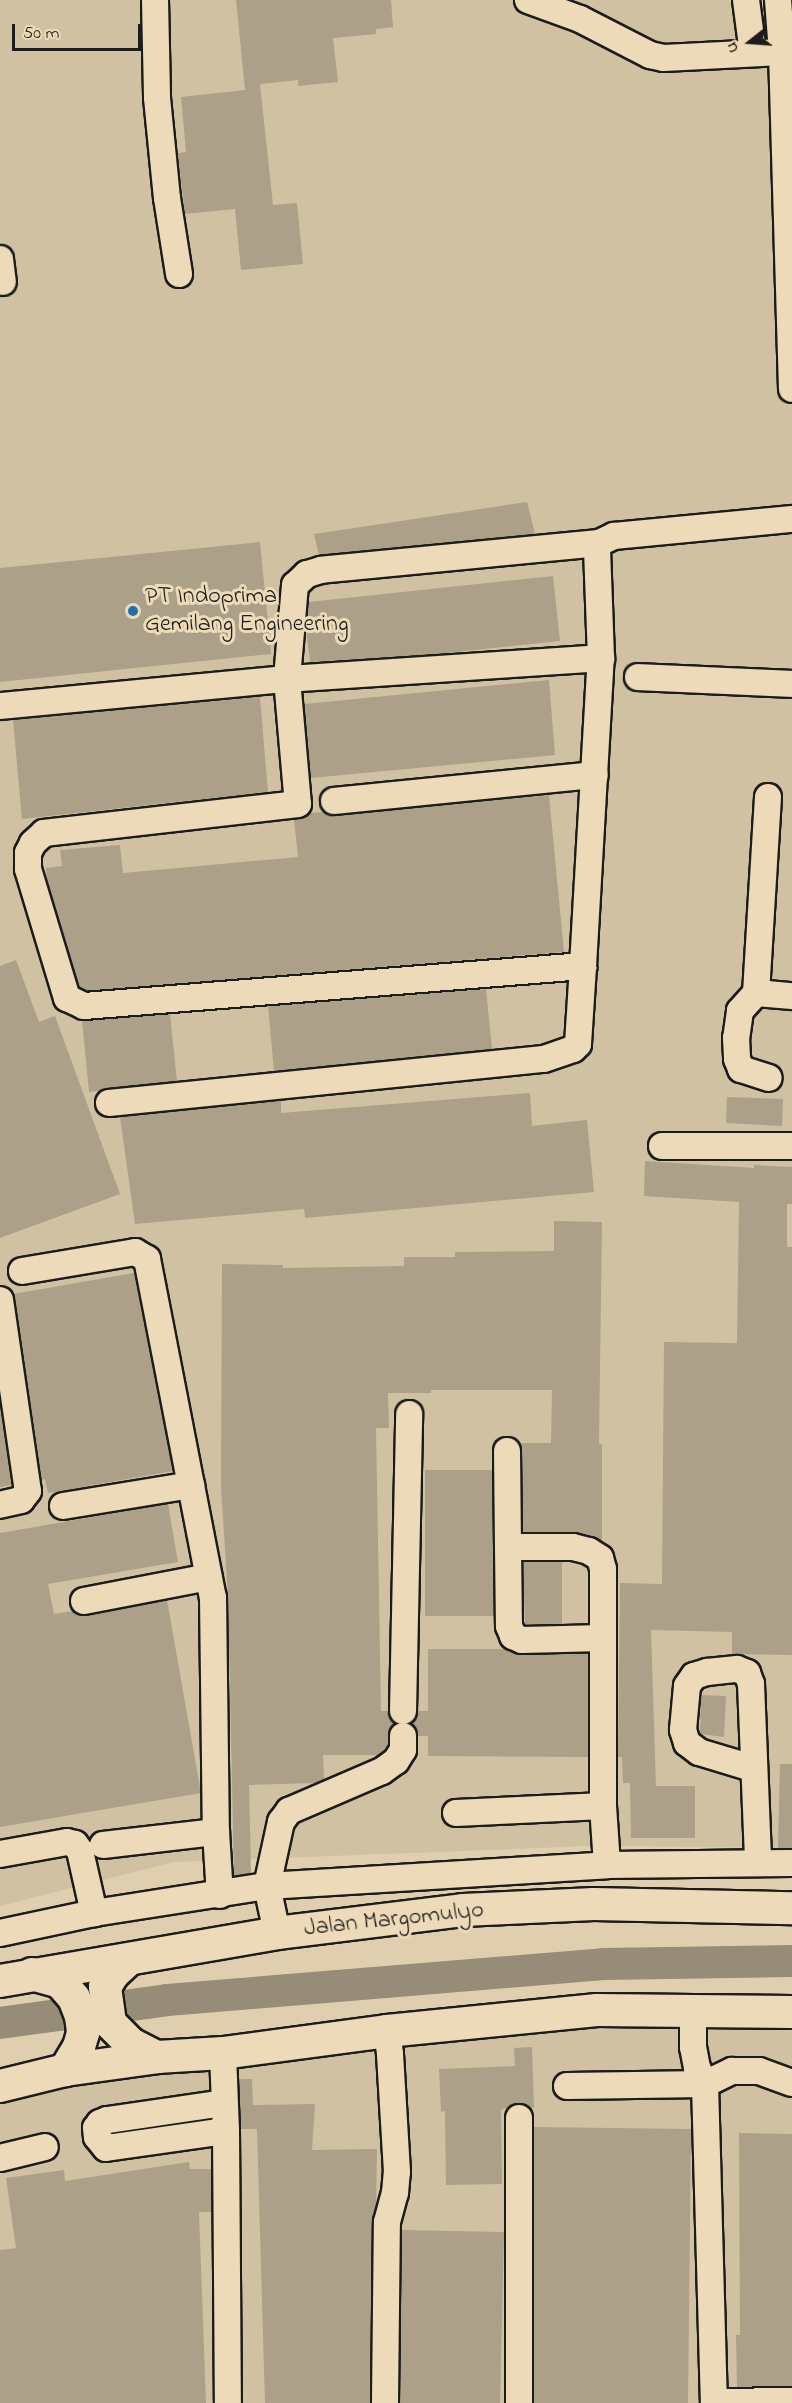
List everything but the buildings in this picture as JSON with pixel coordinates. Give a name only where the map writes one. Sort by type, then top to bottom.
[{"type":"main road","name":"Jalan Margomulyo","points":[[0,1981],[31,1974],[121,1967],[277,1933],[463,1910],[594,1904],[792,1908]]},
{"type":"main road","points":[[121,1967],[105,1987],[110,2023],[144,2051]]},
{"type":"main road","points":[[31,1974],[55,1978],[74,1998],[81,2016],[82,2032],[72,2059]]},
{"type":"main road","points":[[0,2086],[72,2059],[144,2051],[223,2053],[387,2031],[597,2010],[792,2012]]},
{"type":"lane","points":[[155,0],[157,98],[167,198],[179,274]]},
{"type":"lane","points":[[528,0],[580,19],[650,55],[664,58],[782,52]]},
{"type":"lane","points":[[746,0],[753,53]]},
{"type":"lane","points":[[778,0],[782,52],[792,389]]},
{"type":"lane","points":[[583,966],[84,1006],[67,998],[28,869],[28,853],[33,843],[44,833],[298,804],[287,679],[295,585],[307,574],[321,570],[599,543],[614,536],[792,519]]},
{"type":"lane","points":[[108,1103],[544,1059],[573,1049],[578,1044],[601,658],[597,550],[599,543]]},
{"type":"lane","points":[[0,706],[287,679],[601,658]]},
{"type":"lane","points":[[638,677],[792,684]]},
{"type":"lane","points":[[334,801],[595,776]]},
{"type":"lane","points":[[768,796],[756,993],[740,1011],[736,1038],[737,1059],[741,1069],[769,1078]]},
{"type":"lane","points":[[756,993],[792,996]]},
{"type":"lane","points":[[662,1146],[792,1146]]},
{"type":"lane","points":[[22,1271],[135,1252],[147,1259],[213,1597],[216,1832],[220,1895]]},
{"type":"lane","points":[[0,1300],[28,1491],[21,1500],[0,1505]]},
{"type":"lane","points":[[277,1933],[267,1886],[281,1822],[289,1811],[382,1771],[396,1761],[403,1750],[409,1414]]},
{"type":"lane","points":[[507,1451],[509,1626],[513,1636],[522,1640],[603,1638]]},
{"type":"lane","points":[[63,1506],[190,1485]]},
{"type":"lane","points":[[508,1547],[573,1547],[589,1551],[600,1558],[603,1569],[603,1806],[607,1864]]},
{"type":"lane","points":[[84,1601],[209,1577]]},
{"type":"lane","points":[[752,1768],[758,1862]]},
{"type":"lane","points":[[456,1813],[603,1806]]},
{"type":"lane","points":[[103,1845],[216,1832]]},
{"type":"lane","points":[[0,1854],[67,1842],[75,1844],[80,1851],[94,1913]]},
{"type":"lane","points":[[0,1933],[94,1913],[267,1886],[607,1864],[792,1863]]},
{"type":"lane","points":[[693,2011],[693,2048],[697,2068],[705,2084],[714,2402],[792,2401]]},
{"type":"lane","points":[[385,2403],[387,2222],[395,2193],[397,2172],[387,2031]]},
{"type":"lane","points":[[223,2053],[226,2130],[228,2403]]},
{"type":"lane","points":[[567,2086],[705,2084],[732,2071],[759,2071],[792,2084]]},
{"type":"lane","points":[[224,2103],[107,2120],[96,2128],[97,2137],[102,2146],[106,2148],[226,2130]]},
{"type":"lane","points":[[519,2118],[519,2403]]},
{"type":"lane","points":[[0,2158],[45,2147]]},
{"type":"shaded area","points":[[0,0],[792,0],[792,1848],[592,1846],[174,1862],[0,1906]]},
{"type":"shaded area","points":[[623,2022],[792,2023],[792,2403],[0,2403],[0,2094],[226,2054]]},
{"type":"waterway","points":[[0,2023],[167,2000],[604,1964],[792,1961]]},
{"type":"place","name":"PT Indoprima Gemilang Engineering","points":[[133,611]]}]
